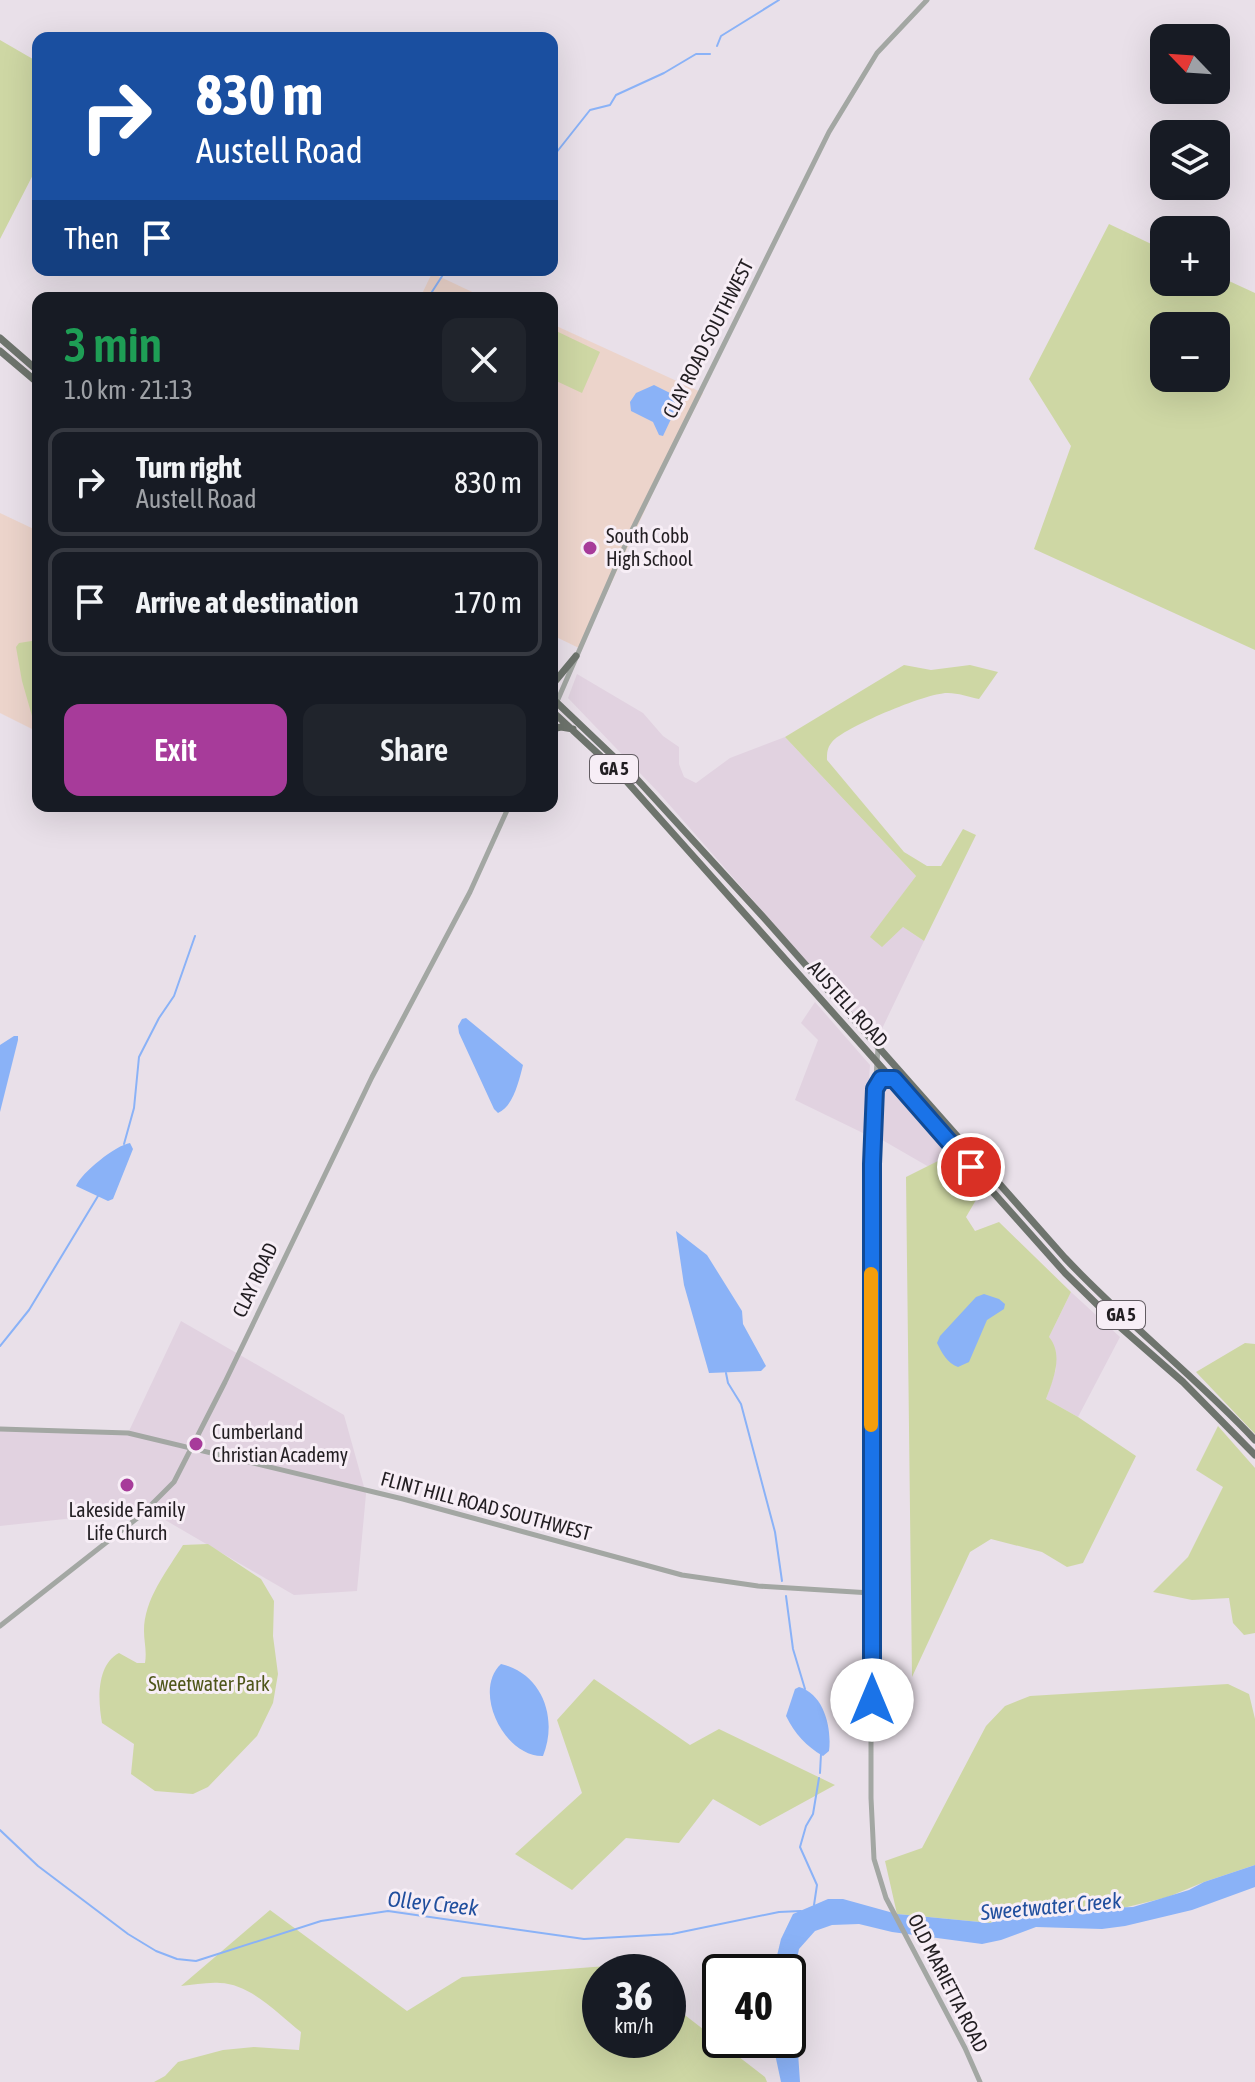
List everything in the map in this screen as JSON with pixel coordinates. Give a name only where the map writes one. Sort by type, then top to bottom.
[{"type":"main road","points":[[0,338],[32,366]]},
{"type":"main road","points":[[0,351],[32,378]]},
{"type":"main road","points":[[558,679],[576,656]]},
{"type":"main road","name":"AUSTELL ROAD","points":[[558,703],[646,788],[1084,1279],[1255,1440]]},
{"type":"main road","name":"AUSTELL ROAD","points":[[558,717],[620,774],[1072,1281],[1183,1382],[1255,1455]]},
{"type":"main road","points":[[558,728],[573,729]]},
{"type":"main road","points":[[875,1089],[884,1078],[894,1079]]},
{"type":"street","name":"CLAY ROAD SOUTHWEST","points":[[558,694],[630,534],[829,132],[877,53],[927,0]]},
{"type":"street","name":"CLAY ROAD","points":[[0,1626],[162,1496],[174,1482],[372,1077],[470,892],[506,812]]},
{"type":"street","name":"OLD MARIETTA ROAD","points":[[878,1048],[871,1211],[872,1839],[874,1859],[886,1898],[980,2082]]},
{"type":"street","name":"FLINT HILL ROAD SOUTHWEST","points":[[0,1429],[119,1432],[403,1499],[682,1575],[758,1586],[871,1593]]},
{"type":"shaded area","points":[[431,276],[438,276],[472,292],[423,292]]},
{"type":"shaded area","name":"South Cobb High School","points":[[558,327],[703,393],[668,460],[581,649],[558,638]]},
{"type":"shaded area","points":[[0,513],[32,528],[32,729],[0,713]]},
{"type":"shaded area","points":[[577,674],[643,713],[663,736],[679,747],[679,764],[684,777],[696,783],[730,758],[785,737],[916,876],[871,937],[903,927],[924,941],[879,1035],[872,1036],[659,793],[568,698]]},
{"type":"shaded area","points":[[815,1002],[870,1065],[865,1134],[795,1100],[818,1040],[801,1023]]},
{"type":"shaded area","points":[[882,1081],[893,1082],[952,1154],[929,1167],[877,1137]]},
{"type":"shaded area","points":[[1071,1292],[1120,1337],[1078,1417],[1046,1399],[1056,1369],[1049,1337]]},
{"type":"shaded area","points":[[181,1321],[344,1415],[366,1494],[357,1591],[294,1595],[148,1510],[0,1526],[0,1430],[129,1431]]},
{"type":"green space","points":[[0,40],[32,59],[32,177],[0,239]]},
{"type":"green space","points":[[1109,224],[1150,243],[1150,296],[1230,296],[1230,281],[1255,293],[1255,650],[1034,549],[1071,446],[1029,379]]},
{"type":"green space","points":[[558,332],[600,352],[582,393],[558,382]]},
{"type":"green space","points":[[32,641],[32,716],[22,681],[16,647],[19,643]]},
{"type":"green space","points":[[904,665],[931,670],[970,665],[998,672],[979,699],[948,693],[923,698],[852,728],[829,746],[827,760],[904,852],[927,866],[941,866],[963,829],[976,835],[924,941],[903,927],[882,947],[870,937],[916,876],[785,737]]},
{"type":"green space","points":[[952,1154],[983,1188],[966,1217],[975,1231],[999,1222],[1071,1292],[1049,1337],[1056,1360],[1046,1399],[1136,1456],[1083,1563],[1067,1567],[1042,1552],[991,1539],[970,1552],[912,1677],[906,1177]]},
{"type":"green space","points":[[1245,1343],[1255,1344],[1255,1434],[1196,1372]]},
{"type":"green space","points":[[1218,1426],[1255,1468],[1255,1633],[1244,1635],[1233,1623],[1229,1598],[1192,1600],[1153,1592],[1188,1557],[1223,1487],[1196,1470]]},
{"type":"green space","name":"Sweetwater Park","points":[[208,1544],[261,1579],[274,1601],[273,1636],[278,1674],[273,1703],[257,1736],[208,1787],[193,1794],[155,1791],[131,1774],[134,1744],[102,1723],[100,1684],[106,1666],[119,1653],[137,1663],[145,1663],[145,1619],[158,1586],[183,1545]]},
{"type":"green space","points":[[594,1679],[690,1745],[719,1729],[835,1785],[760,1826],[713,1799],[679,1843],[626,1838],[572,1890],[515,1854],[582,1793],[557,1720]]},
{"type":"green space","points":[[1228,1684],[1249,1694],[1255,1719],[1255,1865],[1168,1897],[1115,1910],[1064,1910],[990,1923],[897,1914],[885,1861],[922,1848],[986,1726],[1005,1706],[1030,1696]]},
{"type":"green space","points":[[270,1910],[407,2011],[462,1977],[582,1968],[582,2058],[686,2058],[686,2016],[702,2028],[702,2058],[740,2058],[767,2082],[154,2082],[165,2076],[178,2062],[223,2050],[254,2047],[299,2050],[301,2032],[253,1994],[220,1983],[181,1986]]},
{"type":"water","points":[[654,385],[678,397],[679,402],[663,436],[659,435],[653,422],[631,411],[630,402],[636,393]]},
{"type":"water","points":[[466,1018],[523,1065],[508,1105],[498,1113],[459,1033],[458,1026]]},
{"type":"water","points":[[18,1036],[18,1040],[0,1112],[0,1045]]},
{"type":"water","points":[[130,1143],[133,1149],[113,1199],[108,1201],[76,1186],[100,1160]]},
{"type":"water","points":[[676,1231],[707,1255],[742,1311],[743,1324],[766,1366],[761,1371],[709,1373],[684,1285]]},
{"type":"water","points":[[984,1294],[999,1299],[1005,1304],[1004,1309],[987,1320],[969,1362],[958,1367],[948,1360],[937,1343],[976,1297]]},
{"type":"water","points":[[501,1664],[527,1677],[543,1700],[549,1727],[543,1756],[516,1746],[496,1720],[490,1690],[493,1676]]},
{"type":"water","points":[[799,1687],[815,1697],[824,1713],[830,1742],[829,1751],[823,1756],[802,1739],[786,1716],[795,1689]]},
{"type":"water","points":[[1255,1865],[1255,1887],[1192,1910],[1125,1926],[1102,1929],[1036,1927],[982,1944],[892,1932],[859,1924],[832,1925],[815,1931],[798,1954],[777,1954],[793,1914],[828,1899],[843,1899],[897,1914],[990,1923],[1064,1910],[1133,1907],[1189,1890]]},
{"type":"water","points":[[776,2058],[798,2058],[800,2082],[781,2082]]},
{"type":"waterway","points":[[717,46],[721,36],[779,0]]},
{"type":"waterway","points":[[558,150],[590,110],[610,105],[616,95],[696,54],[710,54]]},
{"type":"waterway","points":[[432,292],[442,276]]},
{"type":"waterway","points":[[124,1144],[134,1108],[139,1057],[174,996],[195,936]]},
{"type":"waterway","points":[[0,1346],[29,1310],[98,1196]]},
{"type":"waterway","points":[[726,1373],[728,1383],[741,1404],[775,1532],[782,1581]]},
{"type":"waterway","points":[[786,1596],[793,1649],[805,1689]]},
{"type":"waterway","points":[[820,1773],[821,1754]]},
{"type":"waterway","points":[[814,1905],[817,1885],[800,1847],[813,1814],[819,1778]]},
{"type":"waterway","name":"Olley Creek","points":[[0,1830],[38,1866],[128,1934],[156,1951],[177,1959],[196,1961],[321,1921],[388,1911],[584,1939],[672,1934],[779,1912],[801,1911]]},
{"type":"slow traffic","points":[[871,1274],[871,1425]]},
{"type":"place","name":"South Cobb High School","points":[[590,548]]},
{"type":"place","name":"Cumberland Christian Academy","points":[[196,1444]]},
{"type":"place","name":"Lakeside Family Life Church","points":[[127,1485]]},
{"type":"route","points":[[872,1700],[872,1164],[875,1089],[881,1079],[894,1079],[971,1167]]},
{"type":"water label","name":"Sweetwater Creek","points":[[1051,1906]]}]
